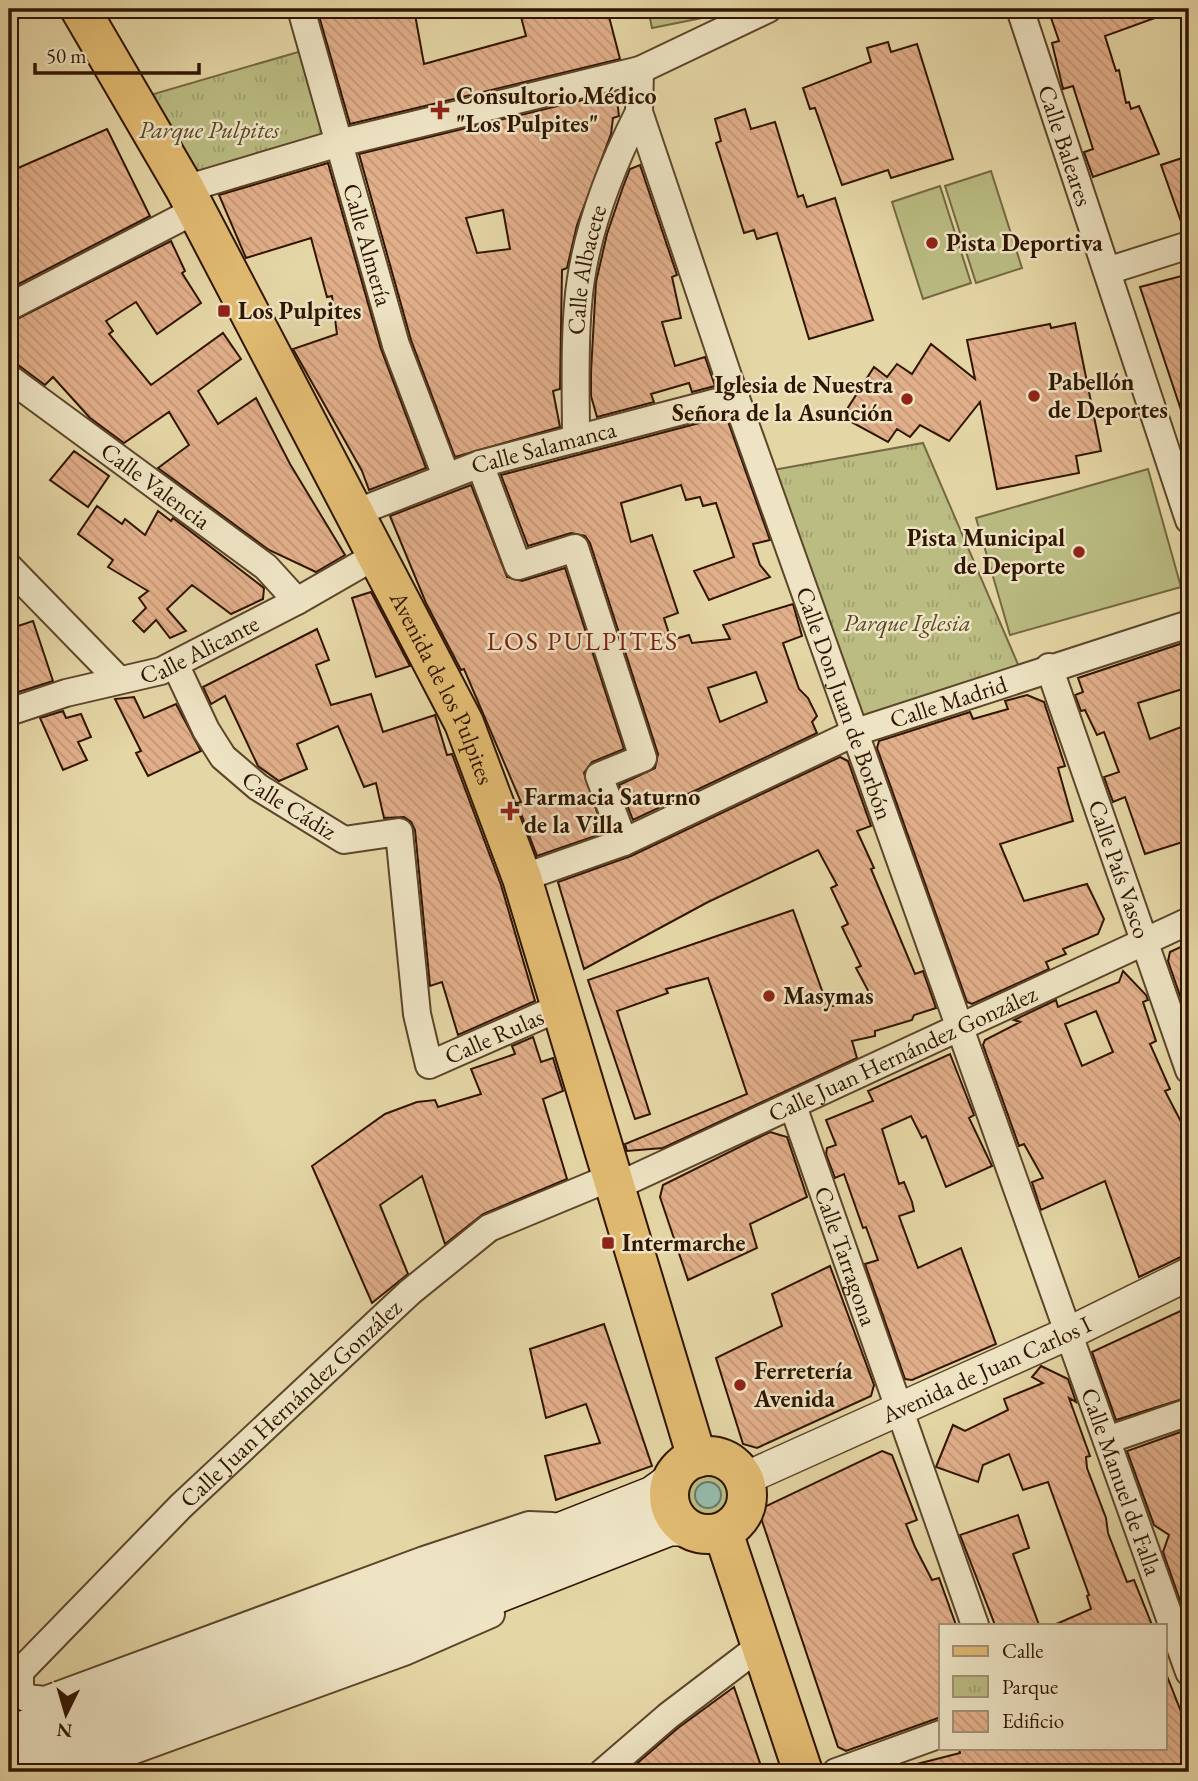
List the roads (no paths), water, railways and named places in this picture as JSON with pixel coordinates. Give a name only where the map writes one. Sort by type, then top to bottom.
[{"type":"main road","name":"Avenida de los Pulpites","points":[[80,9],[190,199],[464,723],[522,878],[614,1182],[684,1470]]},
{"type":"main road","points":[[9,1735],[577,1543],[669,1527],[684,1527],[706,1535],[723,1532],[738,1521],[743,1512],[747,1501],[744,1479],[727,1461],[716,1457],[684,1470],[653,1496],[577,1543],[467,1606],[9,1772]]},
{"type":"main road","points":[[684,1470],[669,1503],[684,1527]]},
{"type":"main road","points":[[723,1532],[803,1772]]},
{"type":"street","name":"Calle Almería","points":[[301,9],[396,345],[446,476]]},
{"type":"street","points":[[9,307],[190,199],[339,143],[640,70],[768,9]]},
{"type":"street","name":"Calle Baleares","points":[[1020,9],[1189,520]]},
{"type":"street","name":"Calle Don Juan de Borbón","points":[[640,70],[639,112],[736,397],[1071,1332]]},
{"type":"street","name":"Calle Albacete","points":[[576,439],[578,304],[589,244],[619,150],[639,112]]},
{"type":"street","points":[[1107,271],[1189,244]]},
{"type":"street","name":"Calle Valencia","points":[[9,378],[266,567],[297,601]]},
{"type":"street","name":"Calle Salamanca","points":[[355,513],[480,464],[736,397]]},
{"type":"street","points":[[480,464],[518,566],[575,548],[643,758],[599,776],[624,842]]},
{"type":"street","name":"Calle Alicante","points":[[9,712],[66,692],[161,671],[297,601],[377,555]]},
{"type":"street","points":[[9,567],[119,680]]},
{"type":"street","name":"Calle Madrid","points":[[522,878],[624,842],[856,732],[1049,667],[1189,624]]},
{"type":"street","name":"Calle Cádiz","points":[[174,664],[206,730],[223,757],[258,788],[344,840],[398,832],[417,1014],[429,1065]]},
{"type":"street","name":"Calle País Vasco","points":[[1049,667],[1189,1070]]},
{"type":"street","name":"Calle Juan Hernández González","points":[[15,1678],[181,1506],[410,1292],[489,1228],[614,1182],[793,1106],[1189,921]]},
{"type":"street","name":"Calle Rulas","points":[[429,1065],[561,1007]]},
{"type":"street","name":"Calle Tarragona","points":[[793,1106],[975,1624]]},
{"type":"street","name":"Avenida de Juan Carlos I","points":[[744,1479],[899,1407],[1071,1332],[1189,1274]]},
{"type":"street","name":"Calle Manuel de Falla","points":[[1071,1332],[1189,1672]]},
{"type":"street","points":[[1107,1440],[1189,1412]]},
{"type":"street","points":[[9,1713],[529,1525],[577,1543],[517,1603],[404,1652],[74,1772]]},
{"type":"street","points":[[603,1772],[668,1716],[760,1646]]},
{"type":"street","points":[[15,1678],[26,1698],[45,1700]]},
{"type":"street","points":[[836,1772],[905,1760],[939,1735]]},
{"type":"place","name":"Consultorio Médico \"Los Pulpites\"","points":[[440,110]]},
{"type":"place","name":"Pista Deportiva","points":[[932,243]]},
{"type":"place","name":"Los Pulpites","points":[[224,311]]},
{"type":"place","name":"Pabellón de Deportes","points":[[1034,396]]},
{"type":"place","name":"Iglesia de Nuestra Señora de la Asunción","points":[[907,399]]},
{"type":"place","name":"Pista Municipal de Deporte","points":[[1079,552]]},
{"type":"place","name":"Farmacia Saturno de la Villa","points":[[510,811]]},
{"type":"place","name":"Masymas","points":[[769,996]]},
{"type":"place","name":"Intermarche","points":[[608,1243]]},
{"type":"place","name":"Ferretería Avenida","points":[[740,1385]]},
{"type":"district","name":"LOS PULPITES","points":[[583,641]]},
{"type":"park label","name":"Parque Pulpites","points":[[209,130]]},
{"type":"park label","name":"Parque Iglesia","points":[[907,623]]}]
